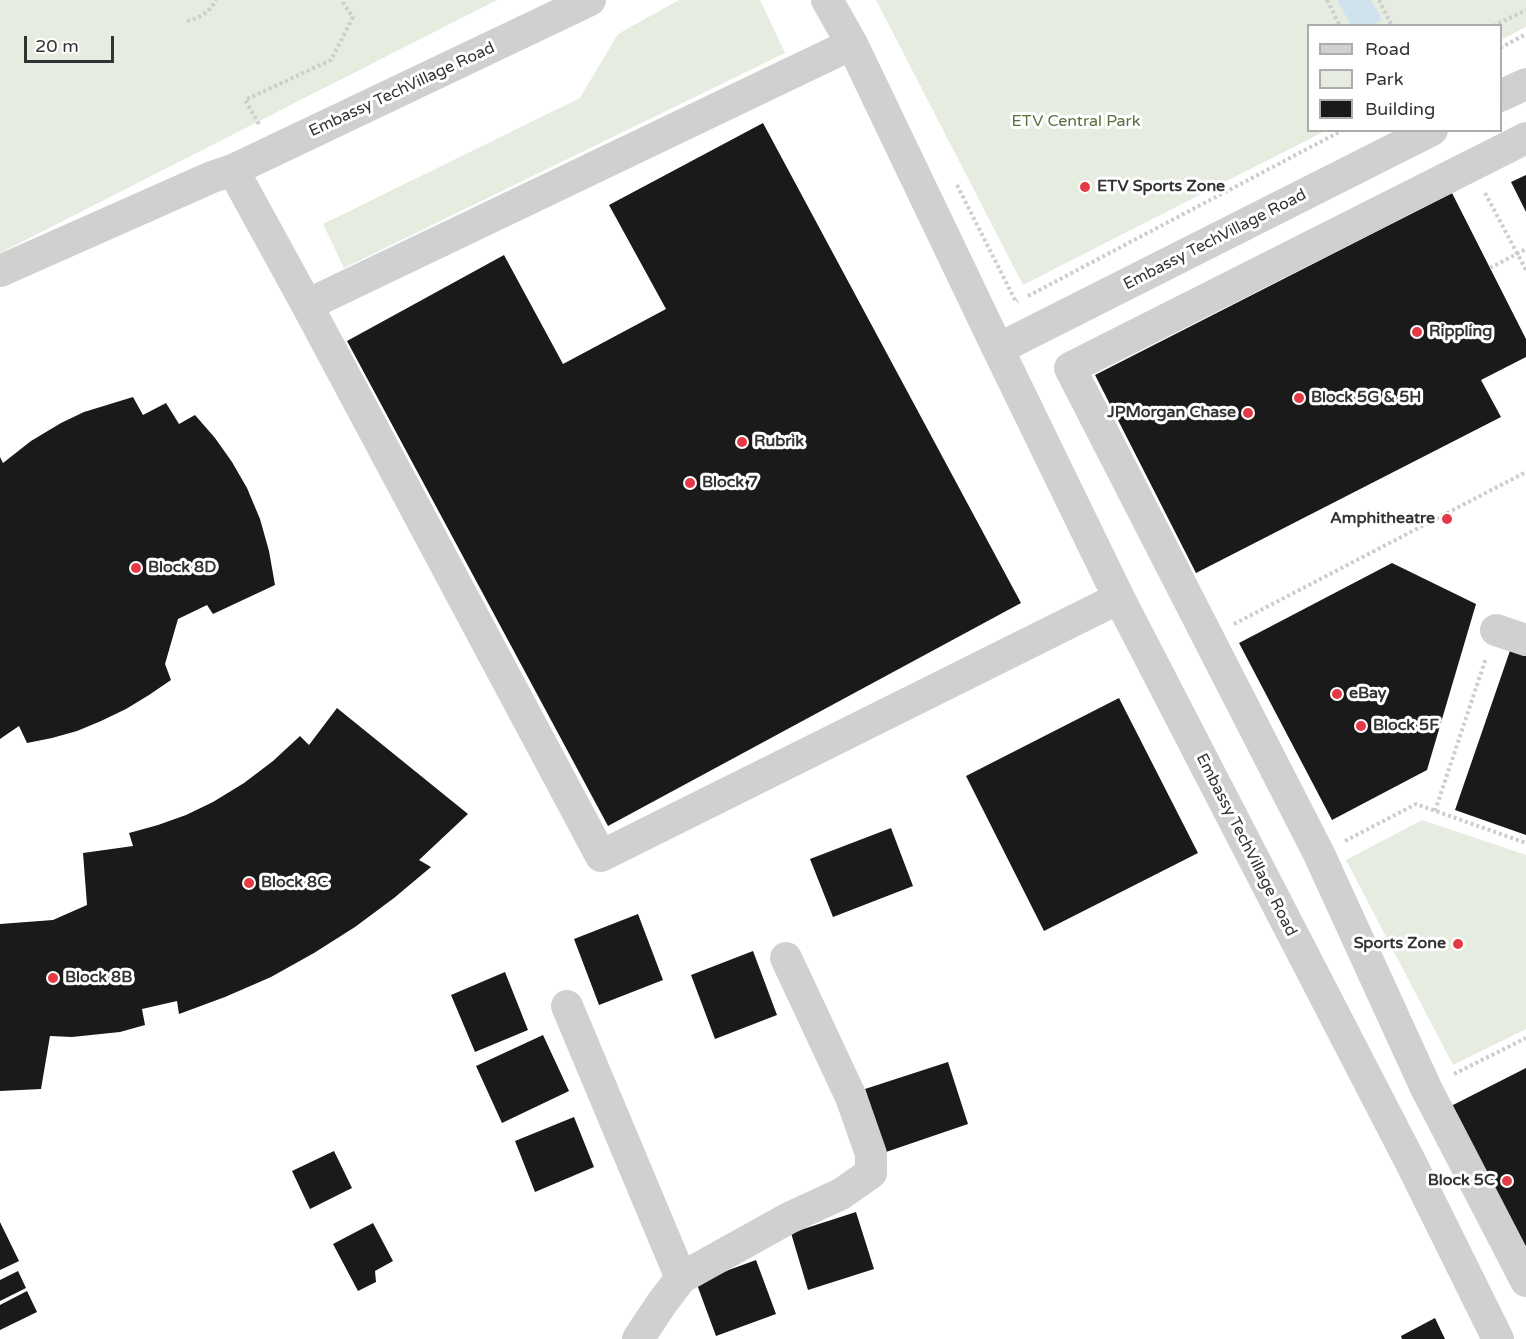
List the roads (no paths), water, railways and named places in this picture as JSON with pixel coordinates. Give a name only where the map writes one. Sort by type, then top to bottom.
[{"type":"street","name":"Embassy TechVillage Road","points":[[0,271],[274,151],[590,0]]},
{"type":"street","name":"Embassy TechVillage Road","points":[[827,0],[852,44],[1119,598],[1410,1161],[1498,1339]]},
{"type":"street","points":[[307,305],[852,44]]},
{"type":"street","points":[[1502,95],[1526,84]]},
{"type":"street","name":"Embassy TechVillage Road","points":[[998,348],[1428,132]]},
{"type":"street","points":[[1526,138],[1070,369],[1319,854],[1426,1088],[1526,1281]]},
{"type":"street","name":"Embassy TechVillage Road","points":[[0,292],[183,201],[223,174]]},
{"type":"street","points":[[223,174],[307,305],[601,856],[1119,598]]},
{"type":"street","points":[[1496,630],[1526,640]]},
{"type":"street","points":[[639,1339],[681,1278],[789,1218],[841,1194],[871,1173],[871,1154],[851,1097],[786,958]]},
{"type":"street","points":[[567,1006],[681,1278]]},
{"type":"water","points":[[1337,0],[1371,0],[1382,20],[1374,24],[1350,24]]},
{"type":"place","name":"ETV Sports Zone","points":[[1085,187]]},
{"type":"place","name":"Rippling","points":[[1417,332]]},
{"type":"place","name":"Block 5G & 5H","points":[[1299,398]]},
{"type":"place","name":"JPMorgan Chase","points":[[1248,413]]},
{"type":"place","name":"Rubrik","points":[[742,442]]},
{"type":"place","name":"Block 7","points":[[690,483]]},
{"type":"place","name":"Amphitheatre","points":[[1447,519]]},
{"type":"place","name":"Block 8D","points":[[136,568]]},
{"type":"place","name":"eBay","points":[[1337,694]]},
{"type":"place","name":"Block 5F","points":[[1361,726]]},
{"type":"place","name":"Block 8C","points":[[249,883]]},
{"type":"place","name":"Sports Zone","points":[[1458,944]]},
{"type":"place","name":"Block 8B","points":[[53,978]]},
{"type":"place","name":"Block 5C","points":[[1507,1181]]},
{"type":"park label","name":"ETV Central Park","points":[[1076,122]]}]
